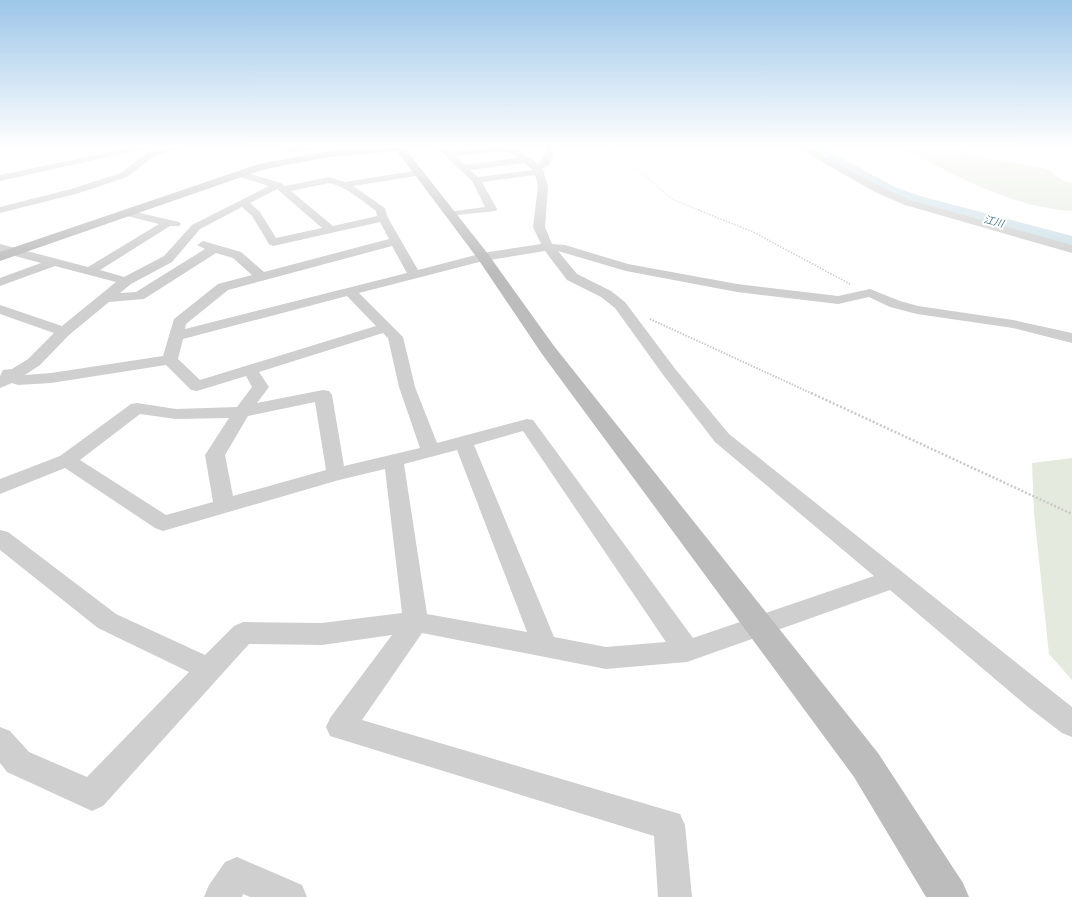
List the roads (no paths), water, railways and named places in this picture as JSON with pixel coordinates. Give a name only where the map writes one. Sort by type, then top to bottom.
[{"type":"street","points":[[0,210],[82,188]]},
{"type":"street","points":[[0,257],[199,188]]},
{"type":"street","points":[[4,376],[34,362],[64,332],[126,281],[168,259],[196,227],[240,203],[279,188]]},
{"type":"street","points":[[282,188],[330,229]]},
{"type":"street","points":[[348,188],[382,210],[383,218],[414,274]]},
{"type":"street","points":[[430,188],[483,257],[548,350],[866,765],[949,897]]},
{"type":"street","points":[[450,214],[492,209],[480,188]]},
{"type":"street","points":[[543,188],[539,228],[548,247],[572,277],[606,294],[620,305],[670,373],[722,438],[1038,698],[1072,724]]},
{"type":"street","points":[[875,188],[909,203],[1072,249]]},
{"type":"street","points":[[916,194],[956,207],[1041,229]]},
{"type":"street","points":[[240,203],[245,204],[262,222],[268,236],[273,242],[383,218]]},
{"type":"street","points":[[127,212],[168,223],[196,227]]},
{"type":"street","points":[[90,271],[168,223]]},
{"type":"street","points":[[186,240],[237,255],[262,277]]},
{"type":"street","points":[[170,360],[179,322],[223,287],[396,241]]},
{"type":"street","points":[[176,336],[483,257],[548,247],[561,248],[626,267],[737,288],[838,300],[870,293],[895,304],[917,310],[1013,324],[1072,338]]},
{"type":"street","points":[[0,248],[126,281]]},
{"type":"street","points":[[105,298],[139,296],[215,248]]},
{"type":"street","points":[[0,282],[55,262]]},
{"type":"street","points":[[350,291],[395,337],[407,387],[431,451]]},
{"type":"street","points":[[0,309],[64,332]]},
{"type":"street","points":[[170,360],[198,386],[385,328]]},
{"type":"street","points":[[4,376],[18,380],[51,378],[170,360]]},
{"type":"street","points":[[224,506],[215,455],[242,412],[261,387],[249,369]]},
{"type":"street","points":[[0,487],[67,460],[137,408],[176,414],[242,412],[323,395],[336,474]]},
{"type":"street","points":[[67,460],[163,523],[336,474],[394,461],[527,424],[687,651]]},
{"type":"street","points":[[463,442],[545,646]]},
{"type":"street","points":[[394,461],[416,622],[340,727],[669,824],[675,897]]},
{"type":"street","points":[[0,538],[107,621],[209,669]]},
{"type":"street","points":[[0,741],[18,762],[92,795],[243,633],[322,634],[416,622],[606,658],[687,651],[894,579]]},
{"type":"street","points":[[221,897],[237,874],[290,897]]},
{"type":"waterway","name":"江川","points":[[885,188],[914,200],[1072,242]]}]
